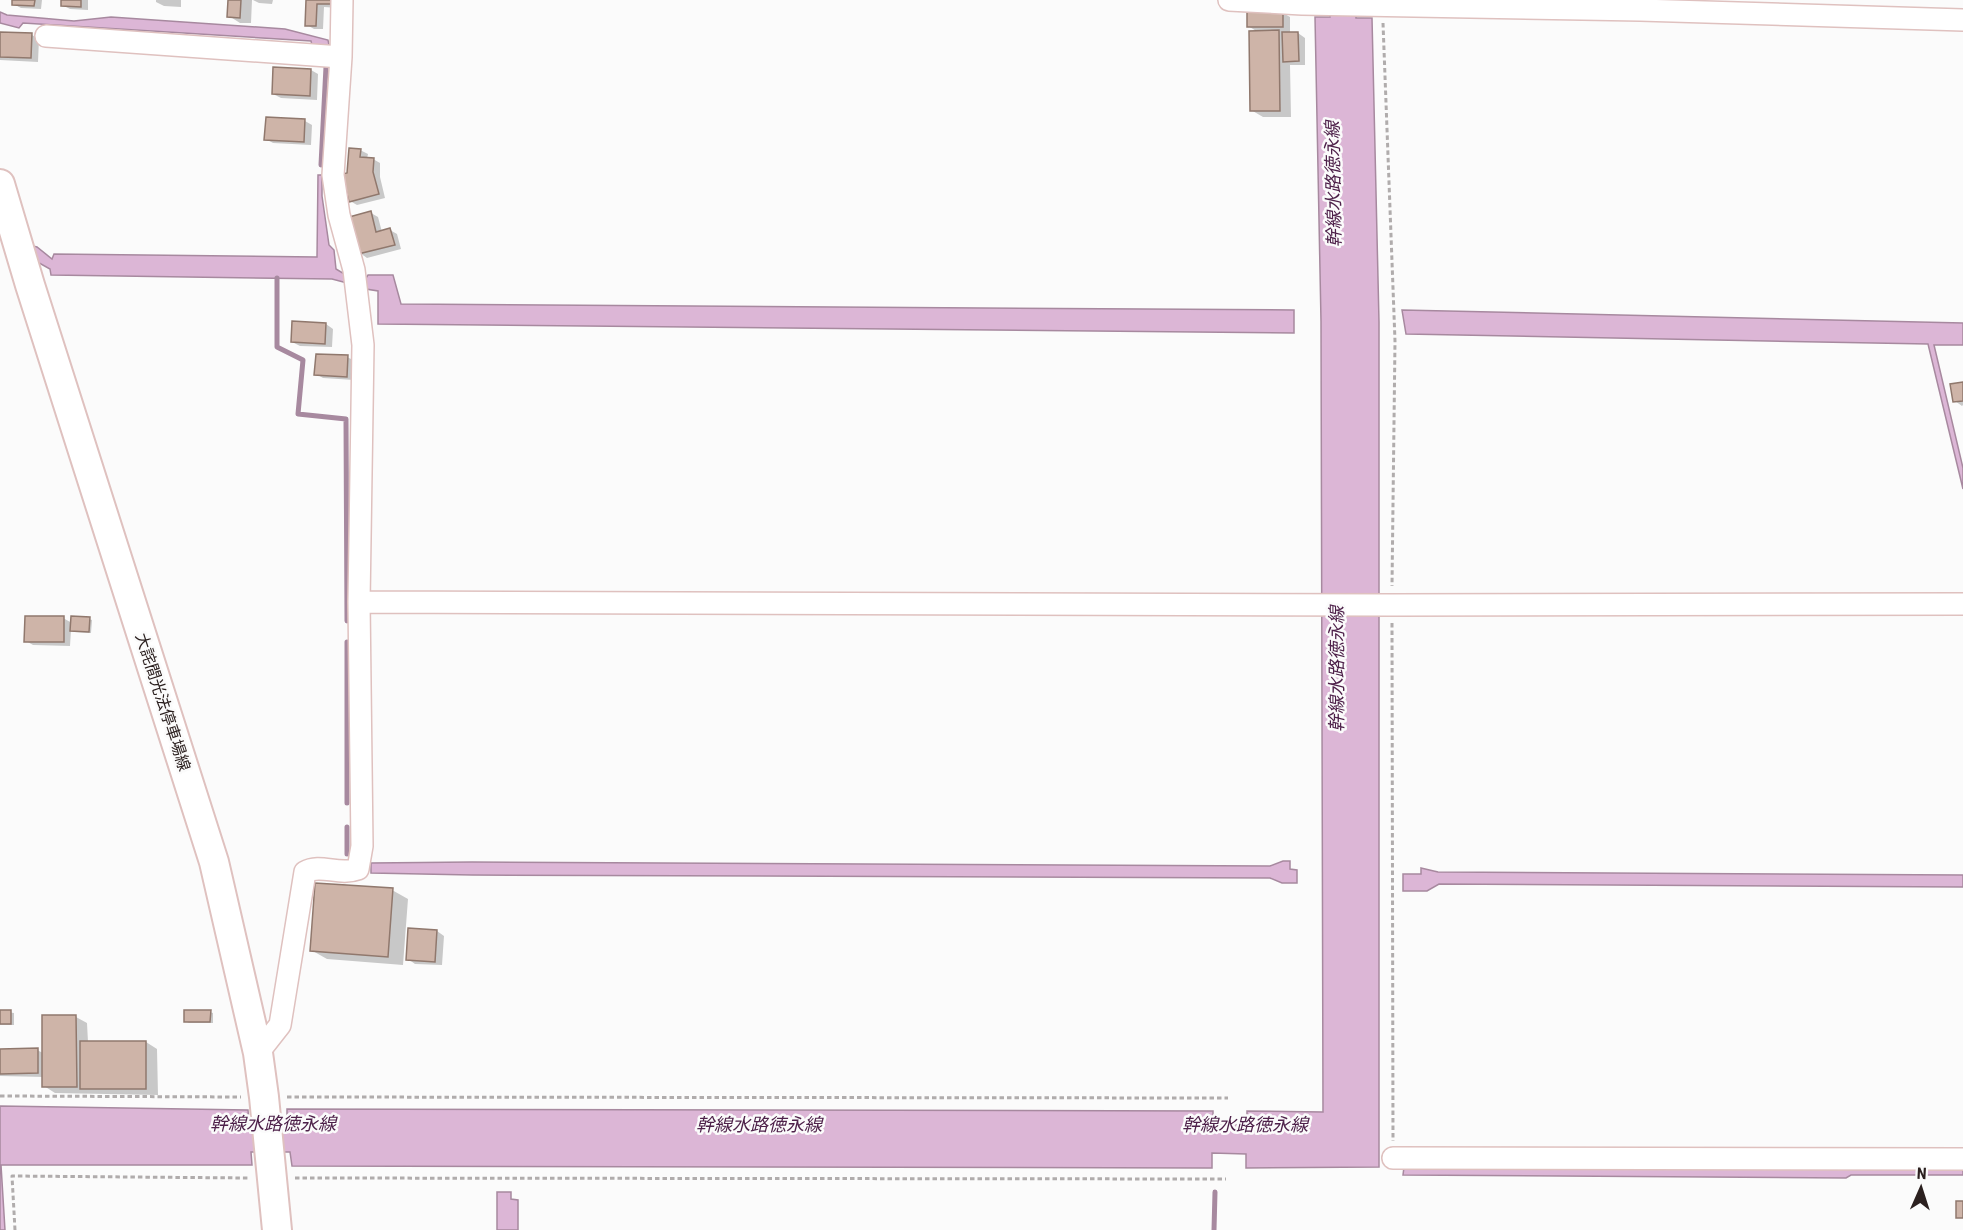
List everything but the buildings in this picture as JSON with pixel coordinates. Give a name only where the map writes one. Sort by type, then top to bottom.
[{"type":"main road","name":"大詫間光法停車場線","points":[[0,184],[214,862],[258,1053],[277,1230]]},
{"type":"street","points":[[258,1053],[280,1024],[305,872],[312,868],[348,872],[358,868],[362,846],[359,602],[363,345],[356,279],[339,215],[333,176],[341,57],[342,0]]},
{"type":"street","points":[[1229,0],[1963,20]]},
{"type":"street","points":[[46,36],[341,57]]},
{"type":"street","points":[[359,602],[1963,604]]},
{"type":"street","points":[[1393,1158],[1963,1159]]},
{"type":"path","points":[[1372,5],[1395,341],[1392,605],[1393,1158]]},
{"type":"path","points":[[0,1096],[265,1107],[1228,1098]]},
{"type":"path","points":[[15,1230],[12,1176],[271,1167],[1226,1179]]},
{"type":"water","name":"幹線水路徳永線","points":[[1330,0],[1356,0],[1356,18],[1372,18],[1379,322],[1379,1167],[1246,1168],[1246,1154],[1212,1153],[1212,1168],[292,1166],[290,1152],[251,1152],[252,1165],[1,1165],[5,1230],[0,1230],[0,1106],[248,1110],[249,1122],[287,1122],[287,1109],[1213,1111],[1213,1124],[1247,1125],[1247,1111],[1323,1112],[1321,321],[1315,17],[1330,17]]},
{"type":"water","points":[[0,12],[7,15],[74,21],[111,17],[285,29],[328,40],[329,45],[312,45],[311,41],[23,23],[19,28],[0,23]]},
{"type":"water","points":[[318,175],[322,175],[322,196],[329,245],[334,250],[336,269],[346,275],[347,283],[332,279],[51,275],[50,269],[32,259],[28,245],[37,247],[52,259],[54,254],[317,257]]},
{"type":"water","points":[[368,275],[393,275],[401,304],[1294,310],[1294,333],[378,324],[378,291],[366,289]]},
{"type":"water","points":[[1402,310],[1963,323],[1963,345],[1934,345],[1963,468],[1963,489],[1928,344],[1406,334]]},
{"type":"water","points":[[1290,861],[1290,869],[1297,870],[1297,883],[1282,883],[1270,878],[371,873],[371,863],[1270,866]]},
{"type":"water","points":[[1421,868],[1438,872],[1963,875],[1963,887],[1439,884],[1427,891],[1403,891],[1403,874],[1421,874]]},
{"type":"water","points":[[1404,1167],[1963,1168],[1963,1175],[1851,1175],[1846,1178],[1403,1175]]},
{"type":"water","points":[[497,1192],[511,1192],[511,1199],[518,1200],[518,1230],[497,1230]]},
{"type":"waterway","points":[[321,165],[326,67]]},
{"type":"waterway","points":[[277,278],[277,347],[303,360],[298,414],[346,419],[347,621]]},
{"type":"waterway","points":[[347,642],[347,803]]},
{"type":"waterway","points":[[347,827],[347,854]]},
{"type":"waterway","points":[[1214,1230],[1215,1192]]}]
